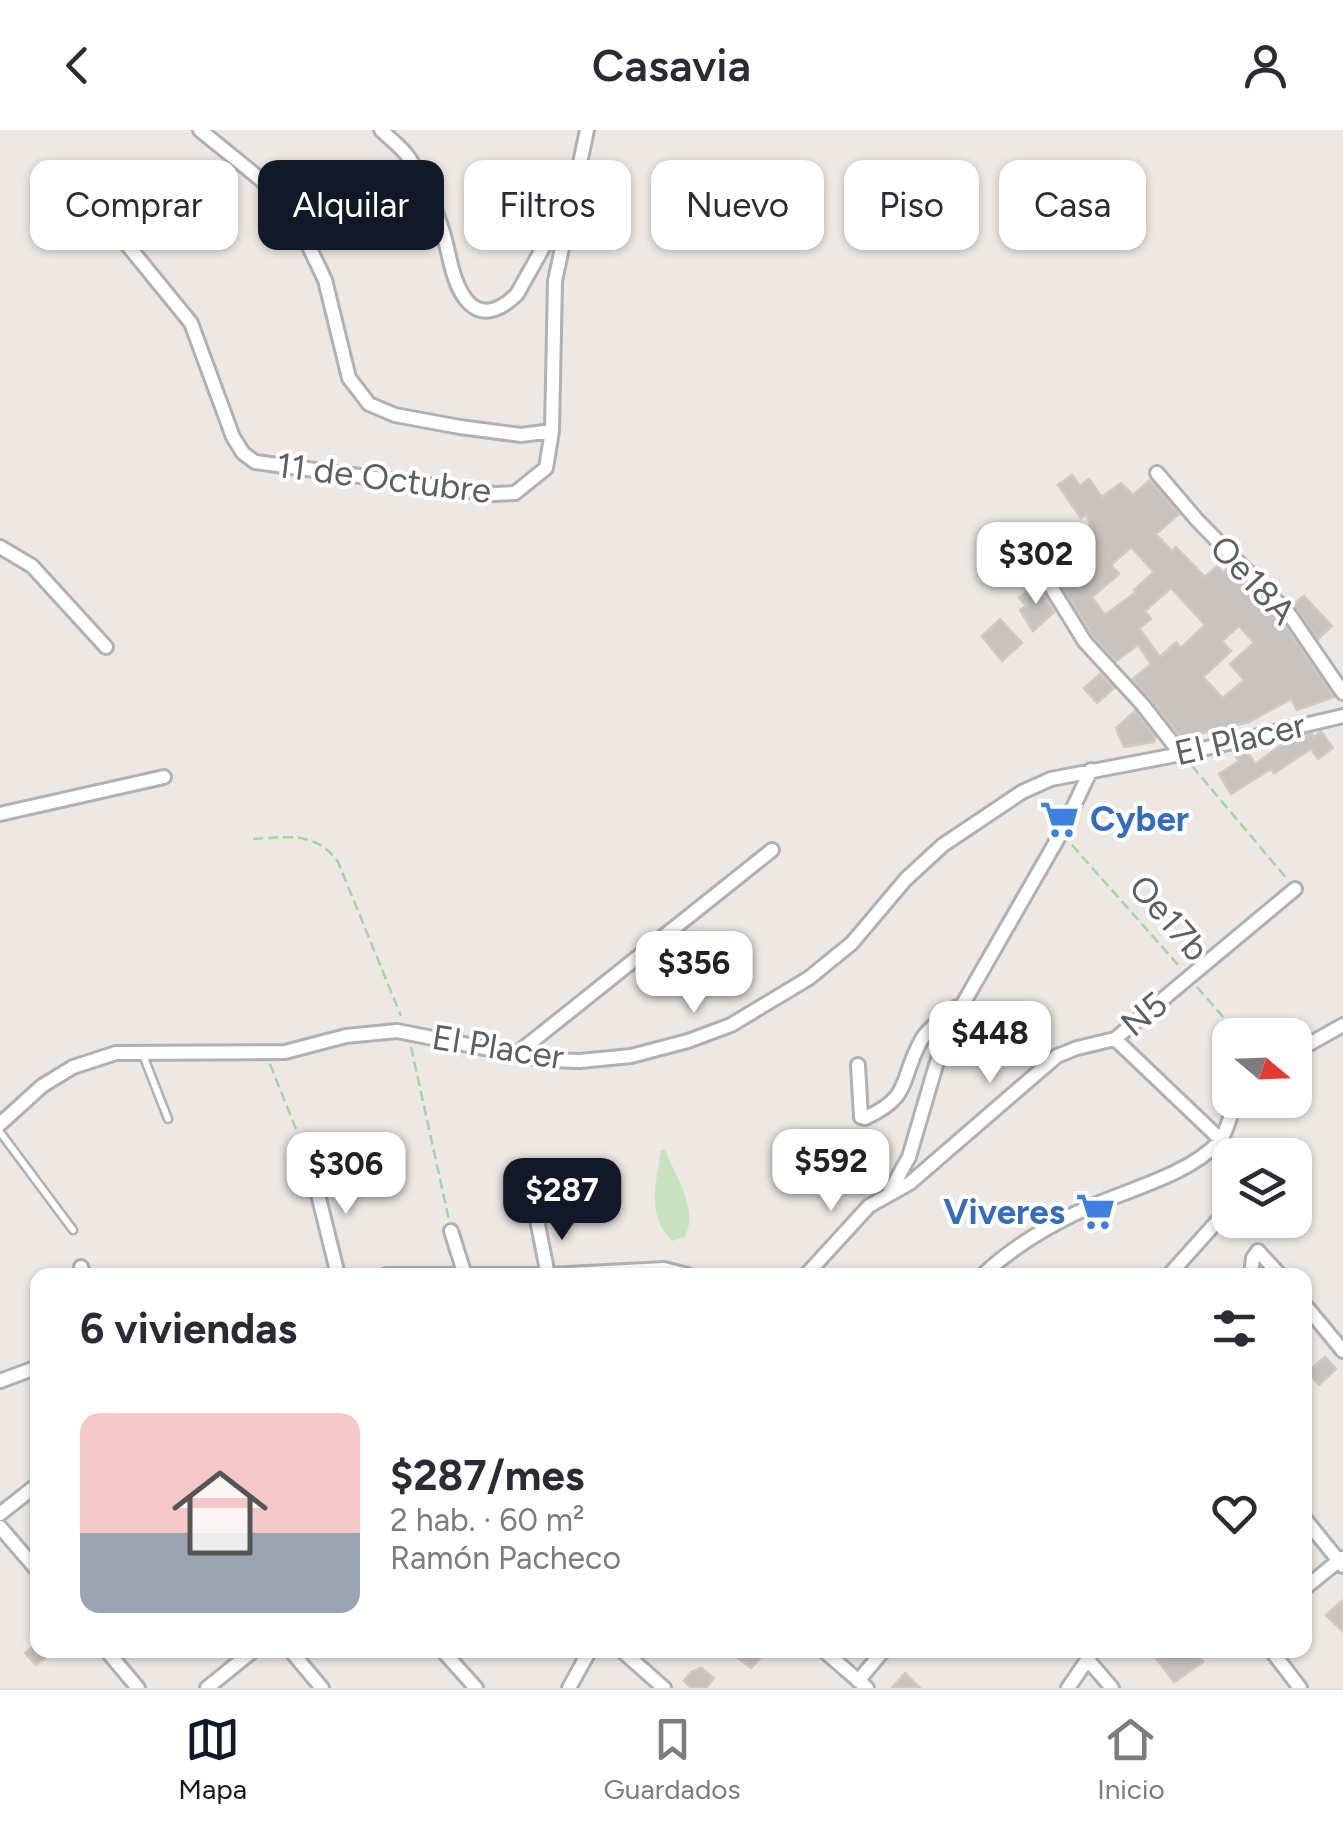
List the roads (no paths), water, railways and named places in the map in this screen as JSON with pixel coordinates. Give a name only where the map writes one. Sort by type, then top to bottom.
[{"type":"street","points":[[200,130],[270,186],[302,232],[325,280],[348,378],[368,404],[394,415],[460,428],[521,435],[552,431]]},
{"type":"street","points":[[381,130],[409,157],[441,225],[458,286],[471,305],[493,311],[506,305],[517,294],[540,250]]},
{"type":"street","name":"11 de Octubre","points":[[579,160],[587,130]]},
{"type":"street","name":"11 de Octubre","points":[[132,250],[191,323],[233,437],[243,453],[256,462],[494,494],[515,492],[546,468],[552,431],[555,281],[560,250]]},
{"type":"street","name":"Oe18A","points":[[1157,474],[1288,614],[1343,693]]},
{"type":"street","points":[[0,546],[32,566],[106,647]]},
{"type":"street","points":[[1042,574],[1085,642],[1181,754]]},
{"type":"street","name":"El Placer","points":[[0,1128],[42,1086],[97,1057],[142,1052],[285,1052],[346,1036],[396,1031],[515,1054],[580,1061],[631,1056],[732,1025],[809,978],[838,955],[906,879],[943,845],[982,816],[1051,779],[1343,716]]},
{"type":"street","points":[[889,1194],[909,1157],[952,1022],[1061,833],[1091,770]]},
{"type":"street","points":[[0,814],[164,776]]},
{"type":"street","points":[[515,1054],[772,850]]},
{"type":"street","name":"N5","points":[[812,1268],[848,1226],[910,1183],[1057,1056],[1115,1039],[1295,889]]},
{"type":"street","points":[[858,1065],[861,1117],[865,1118],[891,1106],[904,1086],[922,1040],[966,999]]},
{"type":"street","points":[[1312,1042],[1343,1025]]},
{"type":"street","points":[[1115,1039],[1219,1138]]},
{"type":"street","points":[[990,1268],[1086,1208],[1172,1172],[1212,1146]]},
{"type":"street","points":[[312,1170],[336,1268]]},
{"type":"street","points":[[537,1220],[547,1268]]},
{"type":"street","points":[[1175,1268],[1212,1226]]},
{"type":"street","points":[[452,1231],[463,1268]]},
{"type":"street","points":[[1252,1268],[1254,1254],[1262,1252],[1275,1268]]},
{"type":"street","points":[[1312,1313],[1343,1351]]},
{"type":"street","points":[[0,1382],[30,1370]]},
{"type":"street","points":[[0,1514],[30,1490]]},
{"type":"street","points":[[0,1527],[30,1561]]},
{"type":"street","points":[[1312,1527],[1342,1562],[1312,1583]]},
{"type":"street","points":[[113,1658],[138,1688]]},
{"type":"street","points":[[207,1688],[244,1658]]},
{"type":"street","points":[[297,1658],[322,1688]]},
{"type":"street","points":[[449,1658],[476,1688]]},
{"type":"street","points":[[569,1688],[586,1658]]},
{"type":"street","points":[[630,1658],[664,1688]]},
{"type":"street","points":[[832,1658],[863,1684],[879,1658]]},
{"type":"street","points":[[1068,1688],[1089,1658]]},
{"type":"street","points":[[1093,1658],[1112,1688]]},
{"type":"street","points":[[1277,1658],[1300,1688]]},
{"type":"lane","points":[[142,1052],[168,1119]]},
{"type":"lane","points":[[0,1128],[73,1230]]},
{"type":"place","name":"Cyber","points":[[1060,819]]},
{"type":"place","name":"Viveres","points":[[1095,1212]]}]
